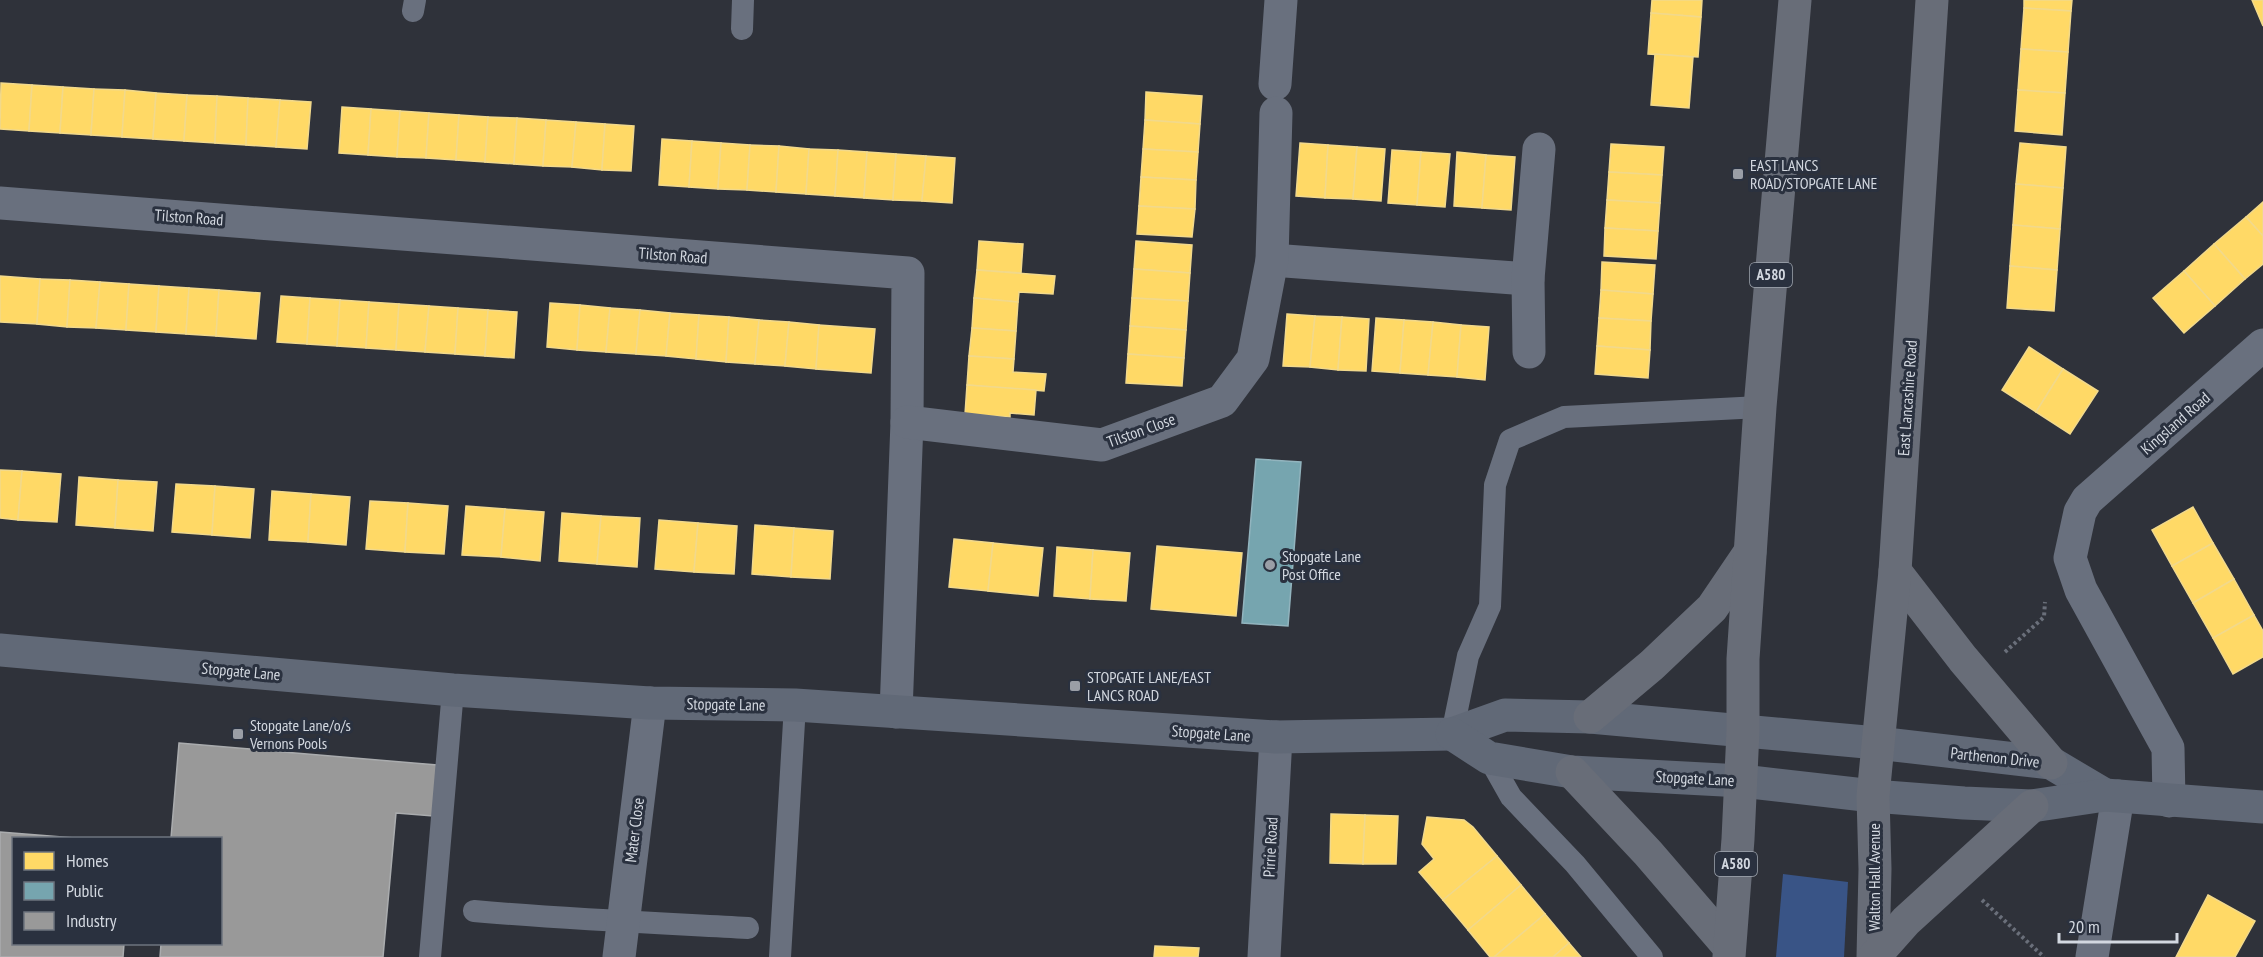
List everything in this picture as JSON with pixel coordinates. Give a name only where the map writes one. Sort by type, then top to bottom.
[{"type":"highway","name":"A580","points":[[1729,952],[1742,781],[1743,659],[1760,407],[1795,0]]},
{"type":"highway","name":"East Lancashire Road","points":[[1873,796],[1895,571],[1932,0]]},
{"type":"highway","points":[[1590,717],[1652,665],[1712,608],[1751,551]]},
{"type":"highway","points":[[1895,571],[1978,677],[2051,763]]},
{"type":"highway","points":[[1572,772],[1648,853],[1729,952]]},
{"type":"highway","name":"Walton Hall Avenue","points":[[1873,796],[1875,870],[1873,957]]},
{"type":"highway","points":[[1873,957],[1906,921],[1955,874],[2032,806]]},
{"type":"main road","name":"Stopgate Lane","points":[[0,650],[453,690],[650,703],[795,705],[1276,737],[1452,734],[1505,715],[1590,717],[1877,743]]},
{"type":"main road","name":"Stopgate Lane","points":[[1452,734],[1489,758],[1572,772],[1742,781],[1873,796]]},
{"type":"main road","name":"Parthenon Drive","points":[[1877,743],[2051,763],[2112,796]]},
{"type":"main road","name":"Parthenon Drive","points":[[1873,796],[2032,806],[2112,796],[2263,807]]},
{"type":"street","name":"Tilston Close","points":[[907,422],[1102,445],[1222,401],[1253,359],[1272,261],[1281,0]]},
{"type":"street","points":[[1529,352],[1528,279],[1539,149]]},
{"type":"street","name":"Tilston Road","points":[[0,203],[909,273],[907,422],[896,712]]},
{"type":"street","points":[[1272,261],[1528,279]]},
{"type":"street","name":"Kingsland Road","points":[[2169,801],[2168,748],[2081,590],[2070,558],[2080,512],[2087,500],[2263,345]]},
{"type":"street","name":"Mater Close","points":[[619,957],[650,703]]},
{"type":"street","name":"Pirrie Road","points":[[1264,957],[1276,737]]},
{"type":"street","points":[[2092,957],[2112,796]]},
{"type":"lane","points":[[742,0],[742,29]]},
{"type":"lane","points":[[1452,734],[1468,656],[1491,606],[1494,485],[1510,440],[1564,417],[1760,407]]},
{"type":"lane","points":[[430,957],[453,690]]},
{"type":"lane","points":[[780,957],[795,705]]},
{"type":"lane","points":[[1489,758],[1511,797],[1575,864],[1652,957]]},
{"type":"lane","points":[[474,911],[584,920],[623,920],[748,928]]},
{"type":"path","points":[[1978,677],[2044,617],[2046,593]]},
{"type":"path","points":[[1955,874],[2044,957]]},
{"type":"shaded area","points":[[1783,874],[1848,882],[1844,957],[1776,957]]},
{"type":"building: Homes","points":[[1652,0],[1702,0],[1701,17],[1651,13]]},
{"type":"building: Homes","points":[[2024,0],[2072,0],[2071,11],[2024,8]]},
{"type":"building: Homes","points":[[2252,0],[2263,0],[2263,26]]},
{"type":"building: Homes","points":[[2024,8],[2071,11],[2068,52],[2021,49]]},
{"type":"building: Homes","points":[[1651,13],[1701,17],[1698,57],[1648,54]]},
{"type":"building: Homes","points":[[2021,49],[2068,52],[2065,93],[2018,90]]},
{"type":"building: Homes","points":[[1655,54],[1693,57],[1689,108],[1651,105]]},
{"type":"building: Homes","points":[[1,83],[32,85],[29,131],[0,129]]},
{"type":"building: Homes","points":[[32,85],[63,87],[60,133],[29,131]]},
{"type":"building: Homes","points":[[63,87],[94,89],[91,135],[60,133]]},
{"type":"building: Homes","points":[[94,89],[125,90],[122,137],[91,135]]},
{"type":"building: Homes","points":[[125,90],[156,93],[153,139],[122,137]]},
{"type":"building: Homes","points":[[2018,90],[2065,93],[2062,135],[2015,131]]},
{"type":"building: Homes","points":[[1146,92],[1202,96],[1200,124],[1145,120]]},
{"type":"building: Homes","points":[[156,93],[187,95],[184,141],[153,139]]},
{"type":"building: Homes","points":[[187,95],[217,96],[215,143],[184,141]]},
{"type":"building: Homes","points":[[217,96],[248,98],[246,145],[215,143]]},
{"type":"building: Homes","points":[[248,98],[280,100],[276,147],[246,145]]},
{"type":"building: Homes","points":[[280,100],[311,102],[307,149],[276,147]]},
{"type":"building: Homes","points":[[342,107],[371,109],[368,155],[339,153]]},
{"type":"building: Homes","points":[[371,109],[400,111],[397,157],[368,155]]},
{"type":"building: Homes","points":[[400,111],[429,113],[426,158],[397,157]]},
{"type":"building: Homes","points":[[429,113],[459,115],[456,160],[426,158]]},
{"type":"building: Homes","points":[[459,115],[488,117],[485,162],[456,160]]},
{"type":"building: Homes","points":[[488,117],[517,118],[514,164],[485,162]]},
{"type":"building: Homes","points":[[517,118],[546,120],[543,166],[514,164]]},
{"type":"building: Homes","points":[[546,120],[576,122],[572,167],[543,166]]},
{"type":"building: Homes","points":[[1145,120],[1200,124],[1198,152],[1143,149]]},
{"type":"building: Homes","points":[[576,122],[605,124],[602,170],[572,167]]},
{"type":"building: Homes","points":[[605,124],[634,126],[631,171],[602,170]]},
{"type":"building: Homes","points":[[662,139],[692,141],[689,187],[659,185]]},
{"type":"building: Homes","points":[[692,141],[721,143],[718,189],[689,187]]},
{"type":"building: Homes","points":[[721,143],[750,145],[747,190],[718,189]]},
{"type":"building: Homes","points":[[1300,143],[1328,145],[1325,198],[1296,196]]},
{"type":"building: Homes","points":[[2020,143],[2066,147],[2063,188],[2016,184]]},
{"type":"building: Homes","points":[[1611,144],[1664,147],[1662,175],[1609,172]]},
{"type":"building: Homes","points":[[750,145],[779,146],[776,192],[747,190]]},
{"type":"building: Homes","points":[[1328,145],[1357,147],[1353,199],[1325,198]]},
{"type":"building: Homes","points":[[779,146],[809,149],[806,194],[776,192]]},
{"type":"building: Homes","points":[[1357,147],[1385,149],[1381,201],[1353,199]]},
{"type":"building: Homes","points":[[809,149],[838,150],[835,196],[806,194]]},
{"type":"building: Homes","points":[[1143,149],[1198,152],[1196,180],[1141,177]]},
{"type":"building: Homes","points":[[838,150],[867,152],[864,198],[835,196]]},
{"type":"building: Homes","points":[[1392,150],[1421,152],[1417,205],[1388,203]]},
{"type":"building: Homes","points":[[867,152],[896,154],[893,200],[864,198]]},
{"type":"building: Homes","points":[[1421,152],[1450,154],[1445,207],[1417,205]]},
{"type":"building: Homes","points":[[1457,152],[1486,155],[1482,208],[1454,206]]},
{"type":"building: Homes","points":[[896,154],[926,156],[922,201],[893,200]]},
{"type":"building: Homes","points":[[1486,155],[1515,157],[1511,210],[1482,208]]},
{"type":"building: Homes","points":[[926,156],[955,158],[952,203],[922,201]]},
{"type":"building: Homes","points":[[1609,172],[1662,175],[1660,203],[1607,200]]},
{"type":"building: Homes","points":[[1141,177],[1196,180],[1195,209],[1139,206]]},
{"type":"building: Homes","points":[[2016,184],[2063,188],[2060,229],[2013,225]]},
{"type":"building: Homes","points":[[1607,200],[1660,203],[1658,231],[1605,228]]},
{"type":"building: Homes","points":[[2263,202],[2263,236],[2246,217]]},
{"type":"building: Homes","points":[[1139,206],[1195,209],[1192,237],[1137,234]]},
{"type":"building: Homes","points":[[2246,217],[2263,236],[2263,264],[2245,279],[2214,244]]},
{"type":"building: Homes","points":[[2013,225],[2060,229],[2057,270],[2010,266]]},
{"type":"building: Homes","points":[[1605,228],[1658,231],[1656,259],[1604,256]]},
{"type":"building: Homes","points":[[979,241],[1023,244],[1021,273],[977,270]]},
{"type":"building: Homes","points":[[1136,241],[1192,245],[1190,273],[1134,269]]},
{"type":"building: Homes","points":[[2214,244],[2245,279],[2215,306],[2184,271]]},
{"type":"building: Homes","points":[[1602,262],[1655,265],[1653,294],[1601,290]]},
{"type":"building: Homes","points":[[2010,266],[2057,270],[2054,311],[2007,308]]},
{"type":"building: Homes","points":[[1134,269],[1190,273],[1188,301],[1132,298]]},
{"type":"building: Homes","points":[[977,270],[1055,276],[1053,294],[1019,292],[1018,302],[974,298]]},
{"type":"building: Homes","points":[[2184,271],[2215,306],[2184,333],[2153,298]]},
{"type":"building: Homes","points":[[0,276],[40,279],[37,324],[0,322]]},
{"type":"building: Homes","points":[[40,279],[70,280],[67,327],[37,324]]},
{"type":"building: Homes","points":[[70,280],[100,282],[96,328],[67,327]]},
{"type":"building: Homes","points":[[100,282],[129,284],[126,330],[96,328]]},
{"type":"building: Homes","points":[[129,284],[159,286],[156,332],[126,330]]},
{"type":"building: Homes","points":[[159,286],[189,288],[186,334],[156,332]]},
{"type":"building: Homes","points":[[189,288],[219,290],[216,336],[186,334]]},
{"type":"building: Homes","points":[[219,290],[260,293],[256,339],[216,336]]},
{"type":"building: Homes","points":[[1601,290],[1653,294],[1651,321],[1599,318]]},
{"type":"building: Homes","points":[[281,296],[310,298],[307,344],[277,342]]},
{"type":"building: Homes","points":[[310,298],[340,300],[337,346],[307,344]]},
{"type":"building: Homes","points":[[974,298],[1018,302],[1016,331],[972,328]]},
{"type":"building: Homes","points":[[1132,298],[1188,301],[1186,330],[1130,326]]},
{"type":"building: Homes","points":[[340,300],[369,302],[366,348],[337,346]]},
{"type":"building: Homes","points":[[369,302],[399,304],[396,350],[366,348]]},
{"type":"building: Homes","points":[[550,303],[580,305],[577,350],[547,347]]},
{"type":"building: Homes","points":[[399,304],[429,306],[425,352],[396,350]]},
{"type":"building: Homes","points":[[580,305],[610,308],[606,352],[577,350]]},
{"type":"building: Homes","points":[[429,306],[458,308],[455,354],[425,352]]},
{"type":"building: Homes","points":[[458,308],[488,310],[485,356],[455,354]]},
{"type":"building: Homes","points":[[610,308],[640,310],[636,354],[606,352]]},
{"type":"building: Homes","points":[[488,310],[517,312],[514,358],[485,356]]},
{"type":"building: Homes","points":[[640,310],[670,313],[666,356],[636,354]]},
{"type":"building: Homes","points":[[670,313],[699,315],[696,359],[666,356]]},
{"type":"building: Homes","points":[[1287,314],[1315,316],[1310,367],[1283,366]]},
{"type":"building: Homes","points":[[699,315],[729,317],[726,362],[696,359]]},
{"type":"building: Homes","points":[[1315,316],[1342,317],[1338,370],[1310,367]]},
{"type":"building: Homes","points":[[729,317],[759,320],[755,364],[726,362]]},
{"type":"building: Homes","points":[[1342,317],[1369,319],[1366,371],[1338,370]]},
{"type":"building: Homes","points":[[1376,318],[1404,320],[1400,373],[1372,371]]},
{"type":"building: Homes","points":[[1599,318],[1651,321],[1650,350],[1597,346]]},
{"type":"building: Homes","points":[[759,320],[789,322],[785,366],[755,364]]},
{"type":"building: Homes","points":[[1404,320],[1433,322],[1428,375],[1400,373]]},
{"type":"building: Homes","points":[[789,322],[819,325],[816,369],[785,366]]},
{"type":"building: Homes","points":[[1433,322],[1461,325],[1457,377],[1428,375]]},
{"type":"building: Homes","points":[[819,325],[875,329],[871,373],[816,369]]},
{"type":"building: Homes","points":[[1461,325],[1489,327],[1485,380],[1457,377]]},
{"type":"building: Homes","points":[[1130,326],[1186,330],[1184,358],[1128,354]]},
{"type":"building: Homes","points":[[972,328],[1016,331],[1014,359],[969,356]]},
{"type":"building: Homes","points":[[1597,346],[1650,350],[1648,378],[1595,374]]},
{"type":"building: Homes","points":[[2029,347],[2063,369],[2036,412],[2002,390]]},
{"type":"building: Homes","points":[[1128,354],[1184,358],[1182,386],[1126,383]]},
{"type":"building: Homes","points":[[969,356],[1014,359],[1013,372],[1046,374],[1044,391],[967,385]]},
{"type":"building: Homes","points":[[2063,369],[2098,391],[2070,434],[2036,412]]},
{"type":"building: Homes","points":[[967,385],[1036,390],[1034,415],[1010,413],[1010,417],[965,414]]},
{"type":"building: Homes","points":[[0,470],[22,471],[18,520],[0,518]]},
{"type":"building: Homes","points":[[22,471],[61,474],[57,522],[18,520]]},
{"type":"building: Homes","points":[[79,477],[118,480],[115,528],[76,525]]},
{"type":"building: Homes","points":[[118,480],[157,482],[153,531],[115,528]]},
{"type":"building: Homes","points":[[176,484],[215,486],[212,535],[172,532]]},
{"type":"building: Homes","points":[[215,486],[254,489],[250,538],[212,535]]},
{"type":"building: Homes","points":[[272,491],[311,494],[308,542],[269,540]]},
{"type":"building: Homes","points":[[311,494],[350,497],[346,545],[308,542]]},
{"type":"building: Homes","points":[[370,501],[408,503],[405,552],[366,549]]},
{"type":"building: Homes","points":[[408,503],[448,506],[444,554],[405,552]]},
{"type":"building: Homes","points":[[466,506],[505,509],[501,557],[462,555]]},
{"type":"building: Homes","points":[[2193,507],[2213,543],[2172,566],[2152,530]]},
{"type":"building: Homes","points":[[505,509],[544,512],[540,561],[501,557]]},
{"type":"building: Homes","points":[[562,513],[601,516],[597,564],[559,561]]},
{"type":"building: Homes","points":[[601,516],[640,518],[637,567],[597,564]]},
{"type":"building: Homes","points":[[659,520],[698,523],[694,572],[655,569]]},
{"type":"building: Homes","points":[[698,523],[737,526],[734,574],[694,572]]},
{"type":"building: Homes","points":[[755,525],[794,528],[791,577],[752,574]]},
{"type":"building: Homes","points":[[794,528],[833,531],[830,579],[791,577]]},
{"type":"building: Homes","points":[[954,539],[993,543],[988,591],[949,587]]},
{"type":"building: Homes","points":[[993,543],[1043,548],[1038,596],[988,591]]},
{"type":"building: Homes","points":[[2213,543],[2234,579],[2193,603],[2172,566]]},
{"type":"building: Homes","points":[[1157,546],[1242,553],[1236,616],[1151,609]]},
{"type":"building: Homes","points":[[1057,547],[1093,550],[1090,599],[1054,596]]},
{"type":"building: Homes","points":[[1093,550],[1130,553],[1126,601],[1090,599]]},
{"type":"building: Homes","points":[[2234,579],[2254,615],[2213,638],[2193,603]]},
{"type":"building: Homes","points":[[2254,615],[2263,631],[2263,657],[2233,674],[2213,638]]},
{"type":"building: Homes","points":[[1331,814],[1365,815],[1363,864],[1330,863]]},
{"type":"building: Homes","points":[[1365,815],[1398,816],[1396,864],[1363,864]]},
{"type":"building: Homes","points":[[1427,817],[1464,820],[1473,827],[1497,856],[1443,900],[1419,872],[1434,859],[1422,844]]},
{"type":"building: Homes","points":[[1497,856],[1521,885],[1468,930],[1443,900]]},
{"type":"building: Homes","points":[[1521,885],[1545,914],[1494,957],[1490,957],[1468,930]]},
{"type":"building: Homes","points":[[2208,895],[2255,921],[2235,957],[2176,957]]},
{"type":"building: Homes","points":[[1545,914],[1569,943],[1553,957],[1494,957]]},
{"type":"building: Homes","points":[[1569,943],[1581,957],[1553,957]]},
{"type":"building: Homes","points":[[1155,946],[1199,948],[1198,957],[1154,957]]},
{"type":"building: Public","points":[[1256,459],[1301,462],[1288,626],[1242,623]]},
{"type":"building: Industry","points":[[179,743],[437,765],[433,816],[396,813],[383,957],[160,957],[161,945],[222,945],[222,837],[171,837]]},
{"type":"building: Industry","points":[[0,832],[62,837],[12,837],[12,945],[124,945],[123,957],[0,957]]},
{"type":"place","name":"EAST LANCS ROAD/STOPGATE LANE","points":[[1738,174]]},
{"type":"place","name":"Stopgate Lane Post Office","points":[[1270,565]]},
{"type":"place","name":"STOPGATE LANE/EAST LANCS ROAD","points":[[1075,686]]},
{"type":"place","name":"Stopgate Lane/o/s Vernons Pools","points":[[238,734]]}]
